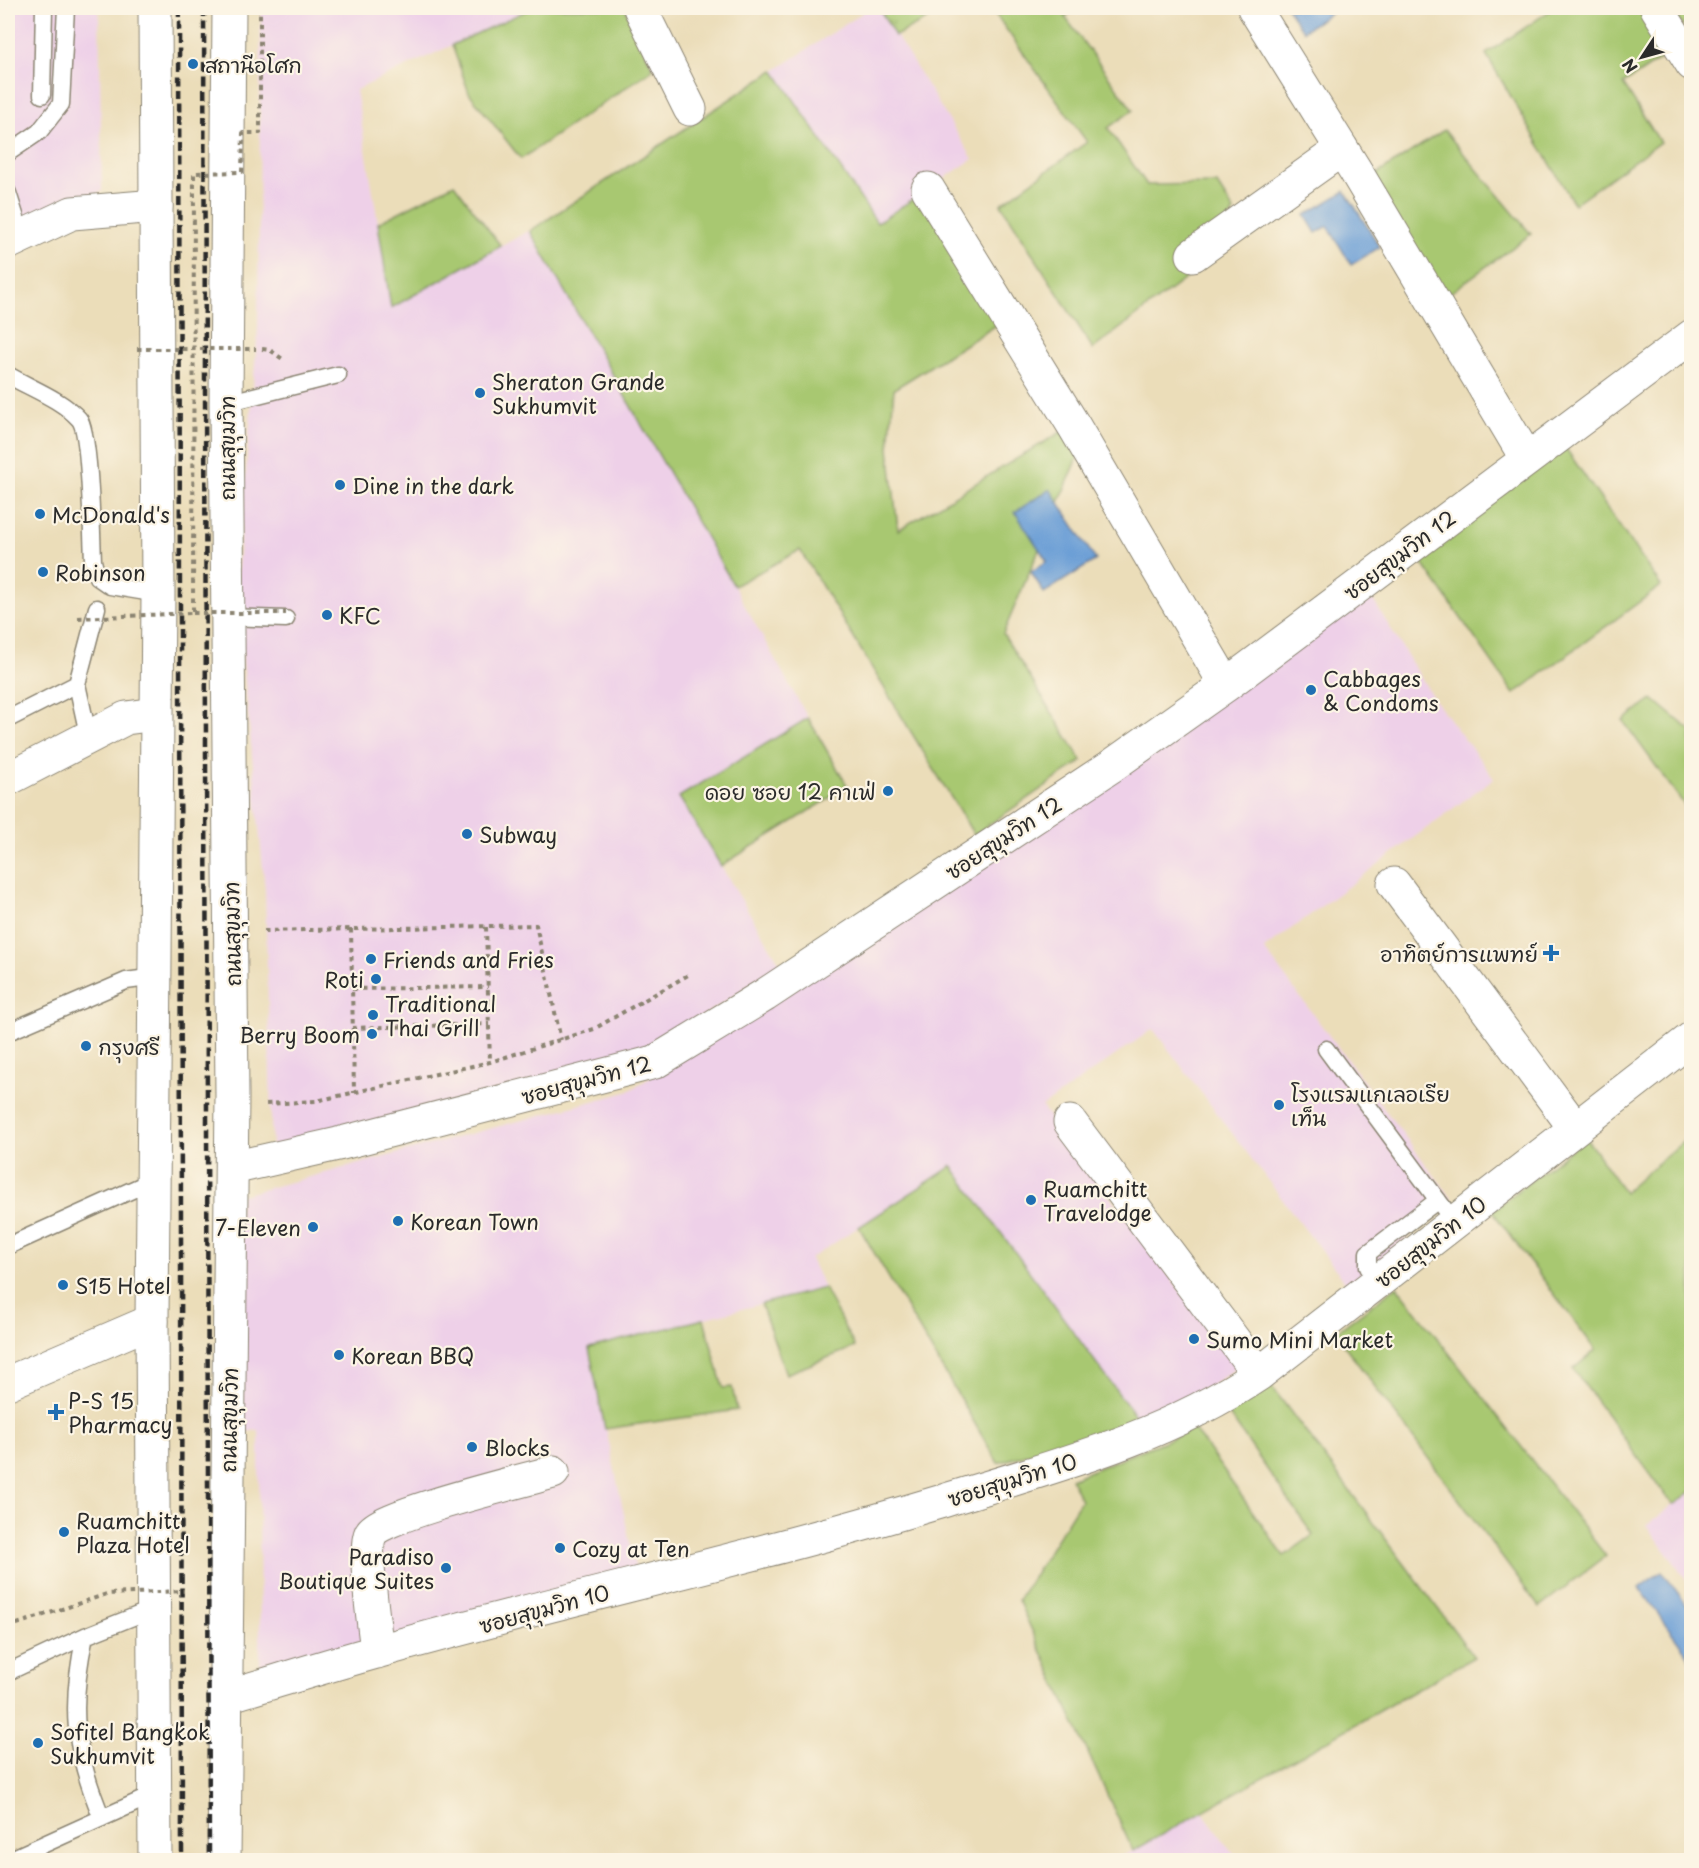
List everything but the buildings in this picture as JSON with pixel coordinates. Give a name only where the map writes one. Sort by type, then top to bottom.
[{"type":"street","points":[[155,8],[158,594],[152,1321],[155,1860]]},
{"type":"street","name":"ถนนสุขุมวิท","points":[[224,1860],[224,1697],[232,1168],[226,403],[229,8]]},
{"type":"street","points":[[640,8],[690,109]]},
{"type":"street","points":[[1254,8],[1342,149],[1527,459]]},
{"type":"street","points":[[1657,8],[1692,64]]},
{"type":"street","points":[[1193,255],[1342,149]]},
{"type":"street","points":[[928,189],[1074,426],[1226,685]]},
{"type":"street","points":[[14,238],[72,213],[156,206]]},
{"type":"street","name":"ซอยสุขุมวิท 12","points":[[232,1168],[338,1144],[655,1062],[816,962],[1110,767],[1226,685],[1692,336]]},
{"type":"street","points":[[8,779],[126,718],[156,714]]},
{"type":"street","points":[[1394,884],[1575,1128]]},
{"type":"street","name":"ซอยสุขุมวิท 10","points":[[224,1697],[377,1652],[862,1525],[1103,1452],[1161,1429],[1207,1406],[1259,1374],[1378,1281],[1446,1211],[1575,1128],[1692,1038]]},
{"type":"street","points":[[1070,1122],[1259,1374]]},
{"type":"street","points":[[8,1383],[152,1321]]},
{"type":"street","points":[[377,1652],[367,1549],[371,1532],[381,1523],[406,1514],[553,1472]]},
{"type":"lane","points":[[42,95],[44,8]]},
{"type":"lane","points":[[8,153],[39,132],[61,104],[66,8]]},
{"type":"lane","points":[[8,194],[14,238]]},
{"type":"lane","points":[[8,375],[64,407],[80,420],[85,442],[93,561],[97,577],[110,586],[158,594]]},
{"type":"lane","points":[[226,403],[338,375]]},
{"type":"lane","points":[[89,739],[77,684],[97,608]]},
{"type":"lane","points":[[227,617],[286,616]]},
{"type":"lane","points":[[8,719],[77,684]]},
{"type":"lane","points":[[8,1032],[126,981],[155,977]]},
{"type":"lane","points":[[1326,1049],[1446,1211]]},
{"type":"lane","points":[[8,1246],[154,1180]]},
{"type":"lane","points":[[8,1672],[86,1636],[153,1609]]},
{"type":"lane","points":[[86,1636],[78,1669],[75,1714],[87,1782],[102,1818]]},
{"type":"lane","points":[[9,1860],[155,1794]]},
{"type":"path","points":[[193,613],[194,173],[242,172],[243,133],[260,133],[260,8]]},
{"type":"path","points":[[137,348],[256,349]]},
{"type":"path","points":[[78,618],[193,613],[286,616]]},
{"type":"path","points":[[258,932],[536,926],[561,1040]]},
{"type":"path","points":[[486,927],[490,1062]]},
{"type":"path","points":[[351,929],[354,1093]]},
{"type":"path","points":[[259,1104],[316,1101],[490,1062],[594,1029],[688,975]]},
{"type":"path","points":[[352,989],[488,987]]},
{"type":"path","points":[[352,1028],[489,1024]]},
{"type":"path","points":[[8,1627],[107,1594],[184,1591]]},
{"type":"shaded area","points":[[8,8],[99,8],[102,191],[8,238]]},
{"type":"shaded area","points":[[261,8],[532,8],[356,90],[392,307],[543,223],[870,8],[879,8],[973,159],[625,392],[808,718],[679,797],[781,965],[674,1035],[644,1051],[272,1152],[265,890],[236,589],[258,328]]},
{"type":"shaded area","points":[[1370,595],[1434,699],[1494,778],[1264,949],[1452,1199],[1349,1287],[1153,1029],[1042,1107],[1238,1367],[1180,1407],[1138,1420],[951,1166],[810,1259],[824,1288],[589,1348],[637,1576],[260,1668],[259,1430],[243,1432],[239,1196],[627,1092],[697,1049]]},
{"type":"shaded area","points":[[1691,1491],[1691,1586],[1647,1525]]},
{"type":"shaded area","points":[[1202,1811],[1238,1860],[1116,1860]]},
{"type":"green space","points":[[532,8],[625,8],[653,69],[521,159],[469,93],[452,45]]},
{"type":"green space","points":[[879,8],[949,8],[895,36]]},
{"type":"green space","points":[[991,8],[1041,10],[1077,8],[1065,17],[1133,110],[1108,128],[1147,185],[1217,184],[1234,211],[1202,266],[1093,349],[1001,204],[1087,142]]},
{"type":"green space","points":[[1554,8],[1646,8],[1673,51],[1623,84],[1660,142],[1574,204],[1486,54]]},
{"type":"green space","points":[[1667,8],[1691,8],[1691,35]]},
{"type":"green space","points":[[774,70],[877,223],[919,195],[1000,323],[894,389],[889,448],[898,530],[1066,429],[1080,453],[1003,634],[1082,761],[974,835],[800,550],[734,586],[530,231]]},
{"type":"green space","points":[[1444,130],[1531,234],[1443,298],[1371,178]]},
{"type":"green space","points":[[454,184],[501,246],[391,308],[378,223]]},
{"type":"green space","points":[[1564,446],[1661,586],[1514,694],[1418,557]]},
{"type":"green space","points":[[1653,699],[1691,731],[1691,814],[1623,721]]},
{"type":"green space","points":[[808,718],[848,787],[721,866],[679,797]]},
{"type":"green space","points":[[1691,1135],[1692,1491],[1673,1505],[1573,1369],[1596,1350],[1492,1211],[1586,1138],[1624,1192]]},
{"type":"green space","points":[[952,1166],[1138,1420],[998,1463],[859,1227]]},
{"type":"green space","points":[[1397,1286],[1606,1556],[1539,1607],[1335,1333]]},
{"type":"green space","points":[[824,1288],[855,1347],[786,1374],[761,1304]]},
{"type":"green space","points":[[704,1319],[723,1388],[732,1387],[737,1410],[605,1429],[589,1348]]},
{"type":"green space","points":[[1269,1383],[1474,1657],[1133,1851],[1018,1600],[1081,1500],[1071,1479],[1194,1429],[1284,1556],[1313,1535],[1227,1412]]},
{"type":"water","points":[[1287,8],[1338,8],[1303,31]]},
{"type":"water","points":[[1345,191],[1380,247],[1351,265],[1328,226],[1316,233],[1305,215]]},
{"type":"water","points":[[1050,489],[1096,560],[1044,593],[1031,572],[1047,561],[1015,512]]},
{"type":"water","points":[[1662,1571],[1691,1611],[1691,1659],[1639,1588]]},
{"type":"railway","points":[[179,8],[182,1860]]},
{"type":"railway","points":[[204,8],[209,1860]]},
{"type":"place","name":"สถานีอโศก","points":[[193,64]]},
{"type":"place","name":"Sheraton Grande Sukhumvit","points":[[480,393]]},
{"type":"place","name":"Dine in the dark","points":[[340,485]]},
{"type":"place","name":"McDonald's","points":[[40,514]]},
{"type":"place","name":"Robinson","points":[[43,572]]},
{"type":"place","name":"KFC","points":[[327,615]]},
{"type":"place","name":"Cabbages & Condoms","points":[[1311,690]]},
{"type":"place","name":"ดอย ซอย 12 คาเฟ่","points":[[888,791]]},
{"type":"place","name":"Subway","points":[[467,834]]},
{"type":"place","name":"อาทิตย์การแพทย์","points":[[1551,953]]},
{"type":"place","name":"Friends and Fries","points":[[371,959]]},
{"type":"place","name":"Roti","points":[[376,979]]},
{"type":"place","name":"Traditional Thai Grill","points":[[373,1015]]},
{"type":"place","name":"Berry Boom","points":[[372,1034]]},
{"type":"place","name":"กรุงศรี","points":[[86,1046]]},
{"type":"place","name":"โรงแรมแกเลอเรีย เท็น","points":[[1279,1105]]},
{"type":"place","name":"Ruamchitt Travelodge","points":[[1031,1200]]},
{"type":"place","name":"Korean Town","points":[[398,1221]]},
{"type":"place","name":"7-Eleven","points":[[313,1227]]},
{"type":"place","name":"S15 Hotel","points":[[63,1285]]},
{"type":"place","name":"Sumo Mini Market","points":[[1194,1339]]},
{"type":"place","name":"Korean BBQ","points":[[339,1355]]},
{"type":"place","name":"P-S 15 Pharmacy","points":[[56,1412]]},
{"type":"place","name":"Blocks","points":[[472,1447]]},
{"type":"place","name":"Ruamchitt Plaza Hotel","points":[[64,1532]]},
{"type":"place","name":"Cozy at Ten","points":[[560,1548]]},
{"type":"place","name":"Paradiso Boutique Suites","points":[[446,1568]]},
{"type":"place","name":"Sofitel Bangkok Sukhumvit","points":[[38,1743]]}]
